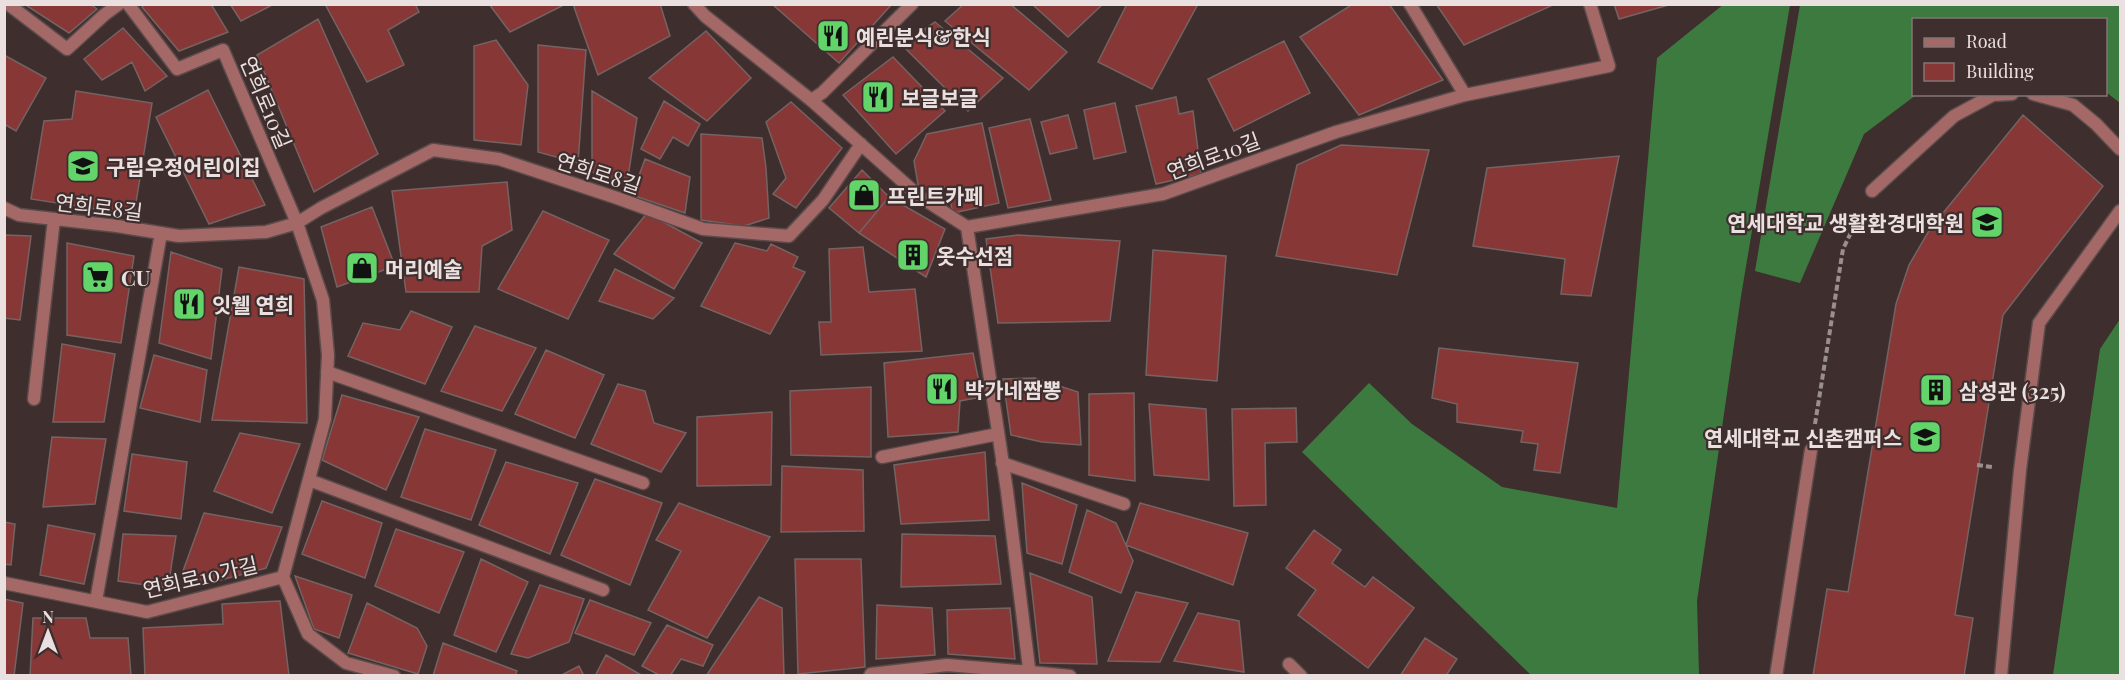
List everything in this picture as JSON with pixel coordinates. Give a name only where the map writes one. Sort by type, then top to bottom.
[{"type":"street","points":[[8,4],[67,49],[119,4]]},
{"type":"street","name":"연희로10길","points":[[128,4],[177,69],[223,50],[297,223]]},
{"type":"street","points":[[694,4],[705,16],[812,100],[920,196],[967,227],[1030,674]]},
{"type":"street","points":[[812,100],[822,93],[912,4]]},
{"type":"street","points":[[1410,4],[1465,95]]},
{"type":"street","name":"연희로10길","points":[[967,227],[1163,194],[1336,132],[1465,95],[1609,66],[1590,4]]},
{"type":"street","points":[[1872,191],[1954,116],[1992,96]]},
{"type":"street","points":[[2040,96],[2073,105],[2121,149]]},
{"type":"street","name":"연희로8길","points":[[4,208],[19,216],[179,236],[266,232],[297,223],[321,208],[433,150],[499,159],[703,229],[789,236],[823,200],[861,144]]},
{"type":"street","points":[[2001,675],[2020,470],[2039,323],[2121,211]]},
{"type":"street","points":[[34,399],[54,219]]},
{"type":"street","points":[[283,577],[325,419],[328,355],[323,300],[297,223]]},
{"type":"street","points":[[96,601],[161,233]]},
{"type":"street","points":[[327,372],[643,483]]},
{"type":"street","points":[[882,457],[998,435]]},
{"type":"street","points":[[1776,675],[1811,450]]},
{"type":"street","points":[[1002,463],[1124,504]]},
{"type":"street","points":[[309,480],[603,590]]},
{"type":"street","name":"연희로10가길","points":[[4,583],[147,612],[283,577],[308,634],[346,663],[394,675]]},
{"type":"street","points":[[1289,664],[1301,675]]},
{"type":"street","points":[[870,675],[947,665],[1030,674],[1070,675]]},
{"type":"path","points":[[1819,396],[1843,249],[1872,191]]},
{"type":"green space","points":[[1724,4],[1790,5],[1741,296],[1697,601],[1699,675],[1531,675],[1302,452],[1369,383],[1412,424],[1502,487],[1617,508],[1657,58]]},
{"type":"green space","points":[[1800,5],[2120,5],[2120,103],[2107,93],[2107,18],[1912,18],[1912,96],[1915,96],[1864,134],[1800,283],[1755,271]]},
{"type":"green space","points":[[2120,319],[2120,675],[2053,675],[2100,349]]},
{"type":"building","points":[[24,4],[90,4],[97,9],[69,33]]},
{"type":"building","points":[[146,4],[211,4],[228,32],[179,51],[142,7]]},
{"type":"building","points":[[230,4],[274,4],[241,21]]},
{"type":"building","points":[[325,4],[415,4],[419,12],[388,30],[404,65],[367,82]]},
{"type":"building","points":[[489,4],[561,4],[562,6],[510,32]]},
{"type":"building","points":[[577,4],[660,4],[670,36],[598,75],[574,7]]},
{"type":"building","points":[[772,4],[892,4],[839,63]]},
{"type":"building","points":[[964,4],[1010,4],[1067,52],[1029,90],[945,21]]},
{"type":"building","points":[[1032,4],[1103,4],[1068,37]]},
{"type":"building","points":[[1127,4],[1198,4],[1152,89],[1098,62]]},
{"type":"building","points":[[1353,4],[1389,4],[1443,80],[1359,115],[1300,37]]},
{"type":"building","points":[[1436,4],[1555,4],[1464,45]]},
{"type":"building","points":[[1614,4],[1672,4],[1619,19]]},
{"type":"building","points":[[318,19],[378,154],[314,192],[257,55]]},
{"type":"building","points":[[935,22],[1003,78],[968,111],[902,45]]},
{"type":"building","points":[[123,28],[167,76],[145,91],[132,62],[102,80],[84,59]]},
{"type":"building","points":[[706,31],[751,78],[707,121],[649,78]]},
{"type":"building","points":[[496,40],[528,85],[521,145],[474,140],[474,46]]},
{"type":"building","points":[[1284,41],[1310,93],[1234,131],[1208,79]]},
{"type":"building","points":[[538,45],[586,50],[578,163],[538,152]]},
{"type":"building","points":[[4,55],[46,78],[16,131],[4,124]]},
{"type":"building","points":[[893,57],[945,111],[896,154],[843,95]]},
{"type":"building","points":[[208,90],[265,205],[209,224],[156,117]]},
{"type":"building","points":[[76,91],[152,103],[134,215],[31,199],[44,121],[72,119]]},
{"type":"building","points":[[592,91],[637,118],[627,184],[592,172]]},
{"type":"building","points":[[1176,97],[1179,114],[1193,111],[1201,174],[1156,184],[1136,106]]},
{"type":"building","points":[[664,101],[700,124],[688,146],[673,137],[660,159],[641,149]]},
{"type":"building","points":[[791,102],[842,148],[796,208],[773,194],[786,178],[766,122]]},
{"type":"building","points":[[1115,103],[1126,152],[1094,159],[1084,110]]},
{"type":"building","points":[[1068,115],[1077,148],[1050,154],[1041,122]]},
{"type":"building","name":"삼성관 (325)","points":[[2023,115],[2103,186],[2003,315],[1955,615],[1973,618],[1964,676],[1813,676],[1827,589],[1848,592],[1896,304],[1909,265],[1930,229]]},
{"type":"building","points":[[1030,119],[1051,200],[1008,208],[989,128]]},
{"type":"building","points":[[982,123],[999,203],[953,213],[947,187],[919,190],[914,161],[927,134]]},
{"type":"building","points":[[701,134],[762,138],[769,218],[744,226],[701,220]]},
{"type":"building","points":[[1341,145],[1429,150],[1397,275],[1276,256],[1297,165]]},
{"type":"building","points":[[1619,156],[1591,296],[1561,294],[1565,259],[1473,246],[1487,168]]},
{"type":"building","points":[[645,159],[690,177],[685,213],[632,195]]},
{"type":"building","points":[[862,170],[889,197],[859,233],[829,208]]},
{"type":"building","points":[[507,182],[512,230],[482,246],[479,292],[406,292],[392,191]]},
{"type":"building","name":"옷수선점","points":[[889,197],[945,229],[926,277],[859,233]]},
{"type":"building","points":[[372,207],[395,266],[337,287],[321,227]]},
{"type":"building","points":[[543,211],[609,240],[568,319],[498,289]]},
{"type":"building","points":[[647,213],[702,243],[674,289],[614,254]]},
{"type":"building","points":[[4,235],[31,236],[20,320],[4,318]]},
{"type":"building","points":[[1018,235],[1120,241],[1110,321],[998,323],[986,239]]},
{"type":"building","points":[[67,243],[134,256],[121,343],[67,335]]},
{"type":"building","points":[[735,243],[767,251],[771,244],[798,257],[793,267],[805,272],[770,334],[701,306]]},
{"type":"building","points":[[863,247],[869,292],[915,289],[922,351],[821,355],[819,322],[831,322],[829,249]]},
{"type":"building","points":[[1153,250],[1226,256],[1217,381],[1146,375]]},
{"type":"building","points":[[171,252],[222,269],[211,359],[159,343]]},
{"type":"building","points":[[239,267],[304,279],[307,423],[212,420]]},
{"type":"building","points":[[615,269],[674,298],[653,319],[599,301]]},
{"type":"building","points":[[411,311],[452,327],[425,384],[348,356],[363,323],[400,330]]},
{"type":"building","points":[[475,326],[536,348],[502,411],[441,391]]},
{"type":"building","points":[[62,344],[115,354],[104,422],[53,422]]},
{"type":"building","points":[[1439,348],[1578,363],[1560,473],[1534,470],[1538,444],[1521,442],[1523,431],[1457,422],[1457,404],[1432,398]]},
{"type":"building","points":[[546,350],[604,375],[575,438],[515,414]]},
{"type":"building","points":[[973,353],[982,397],[960,401],[958,432],[888,437],[884,363]]},
{"type":"building","points":[[154,355],[207,370],[200,422],[140,408]]},
{"type":"building","points":[[1035,378],[1078,392],[1081,445],[1042,442],[1011,435],[1003,379]]},
{"type":"building","points":[[618,384],[645,391],[654,423],[686,433],[661,472],[591,444]]},
{"type":"building","points":[[871,387],[871,457],[791,455],[790,391]]},
{"type":"building","points":[[1134,393],[1135,481],[1089,475],[1089,394]]},
{"type":"building","points":[[342,395],[419,417],[386,490],[322,460]]},
{"type":"building","points":[[1149,404],[1206,409],[1209,480],[1154,475]]},
{"type":"building","points":[[1296,408],[1297,442],[1265,443],[1266,505],[1234,506],[1232,409]]},
{"type":"building","points":[[772,412],[771,485],[697,486],[697,417]]},
{"type":"building","points":[[425,429],[496,450],[471,520],[401,497]]},
{"type":"building","points":[[240,433],[300,444],[272,513],[214,491]]},
{"type":"building","points":[[52,437],[106,439],[95,504],[43,507]]},
{"type":"building","points":[[985,452],[989,520],[901,524],[894,465]]},
{"type":"building","points":[[132,454],[187,462],[181,519],[124,511]]},
{"type":"building","points":[[506,462],[578,483],[550,554],[479,525]]},
{"type":"building","points":[[782,466],[863,470],[864,531],[781,532]]},
{"type":"building","points":[[595,479],[662,503],[630,585],[561,555]]},
{"type":"building","points":[[1022,483],[1077,505],[1062,564],[1027,553]]},
{"type":"building","points":[[322,501],[382,523],[365,578],[302,554]]},
{"type":"building","points":[[679,503],[770,537],[707,638],[648,610],[681,551],[656,540]]},
{"type":"building","points":[[1140,503],[1248,533],[1233,585],[1126,545]]},
{"type":"building","points":[[1087,510],[1116,523],[1133,561],[1121,593],[1069,572]]},
{"type":"building","points":[[204,513],[282,527],[266,568],[202,585],[183,571]]},
{"type":"building","points":[[4,522],[15,524],[11,565],[4,564]]},
{"type":"building","points":[[48,525],[95,534],[84,584],[40,575]]},
{"type":"building","points":[[396,529],[464,552],[439,613],[375,586]]},
{"type":"building","points":[[1314,530],[1341,550],[1332,563],[1365,587],[1373,577],[1414,608],[1368,668],[1298,615],[1316,590],[1286,568]]},
{"type":"building","points":[[123,534],[176,536],[168,588],[118,581]]},
{"type":"building","points":[[902,534],[995,536],[1001,584],[901,587]]},
{"type":"building","points":[[481,559],[528,582],[496,652],[454,635]]},
{"type":"building","points":[[795,559],[861,559],[865,667],[798,674]]},
{"type":"building","points":[[1030,573],[1092,597],[1097,664],[1040,663]]},
{"type":"building","points":[[295,576],[352,595],[339,638],[314,629]]},
{"type":"building","points":[[540,585],[584,599],[569,642],[528,658],[511,654]]},
{"type":"building","points":[[1136,592],[1188,603],[1160,662],[1108,661]]},
{"type":"building","points":[[759,597],[782,608],[784,676],[706,676]]},
{"type":"building","points":[[4,599],[23,603],[14,676],[4,676]]},
{"type":"building","points":[[590,600],[651,623],[634,655],[575,633]]},
{"type":"building","points":[[280,601],[289,676],[145,676],[143,628],[223,624],[222,604]]},
{"type":"building","points":[[367,603],[417,628],[427,646],[418,674],[348,653]]},
{"type":"building","points":[[877,605],[932,608],[935,655],[876,659]]},
{"type":"building","points":[[1010,608],[1015,659],[948,654],[947,610]]},
{"type":"building","points":[[1198,613],[1239,621],[1244,672],[1174,661]]},
{"type":"building","points":[[33,618],[86,618],[90,638],[128,638],[131,676],[30,676]]},
{"type":"building","points":[[667,625],[713,645],[703,666],[681,659],[670,676],[661,676],[642,666]]},
{"type":"building","points":[[1425,638],[1457,659],[1447,674],[1449,676],[1400,676]]},
{"type":"building","points":[[443,643],[517,671],[515,676],[433,676]]},
{"type":"building","points":[[606,655],[643,676],[595,676]]},
{"type":"building","points":[[579,666],[584,676],[560,676]]},
{"type":"place","name":"예린분식&한식","points":[[833,36]]},
{"type":"place","name":"보글보글","points":[[878,97]]},
{"type":"place","name":"구립우정어린이집","points":[[83,166]]},
{"type":"place","name":"프린트카페","points":[[864,195]]},
{"type":"place","name":"연세대학교 생활환경대학원","points":[[1987,222]]},
{"type":"place","name":"옷수선점","points":[[913,255]]},
{"type":"place","name":"머리예술","points":[[362,268]]},
{"type":"place","name":"CU","points":[[98,277]]},
{"type":"place","name":"잇웰 연희","points":[[189,304]]},
{"type":"place","name":"박가네짬뽕","points":[[942,389]]},
{"type":"place","name":"삼성관 (325)","points":[[1936,390]]},
{"type":"place","name":"연세대학교 신촌캠퍼스","points":[[1925,437]]}]
